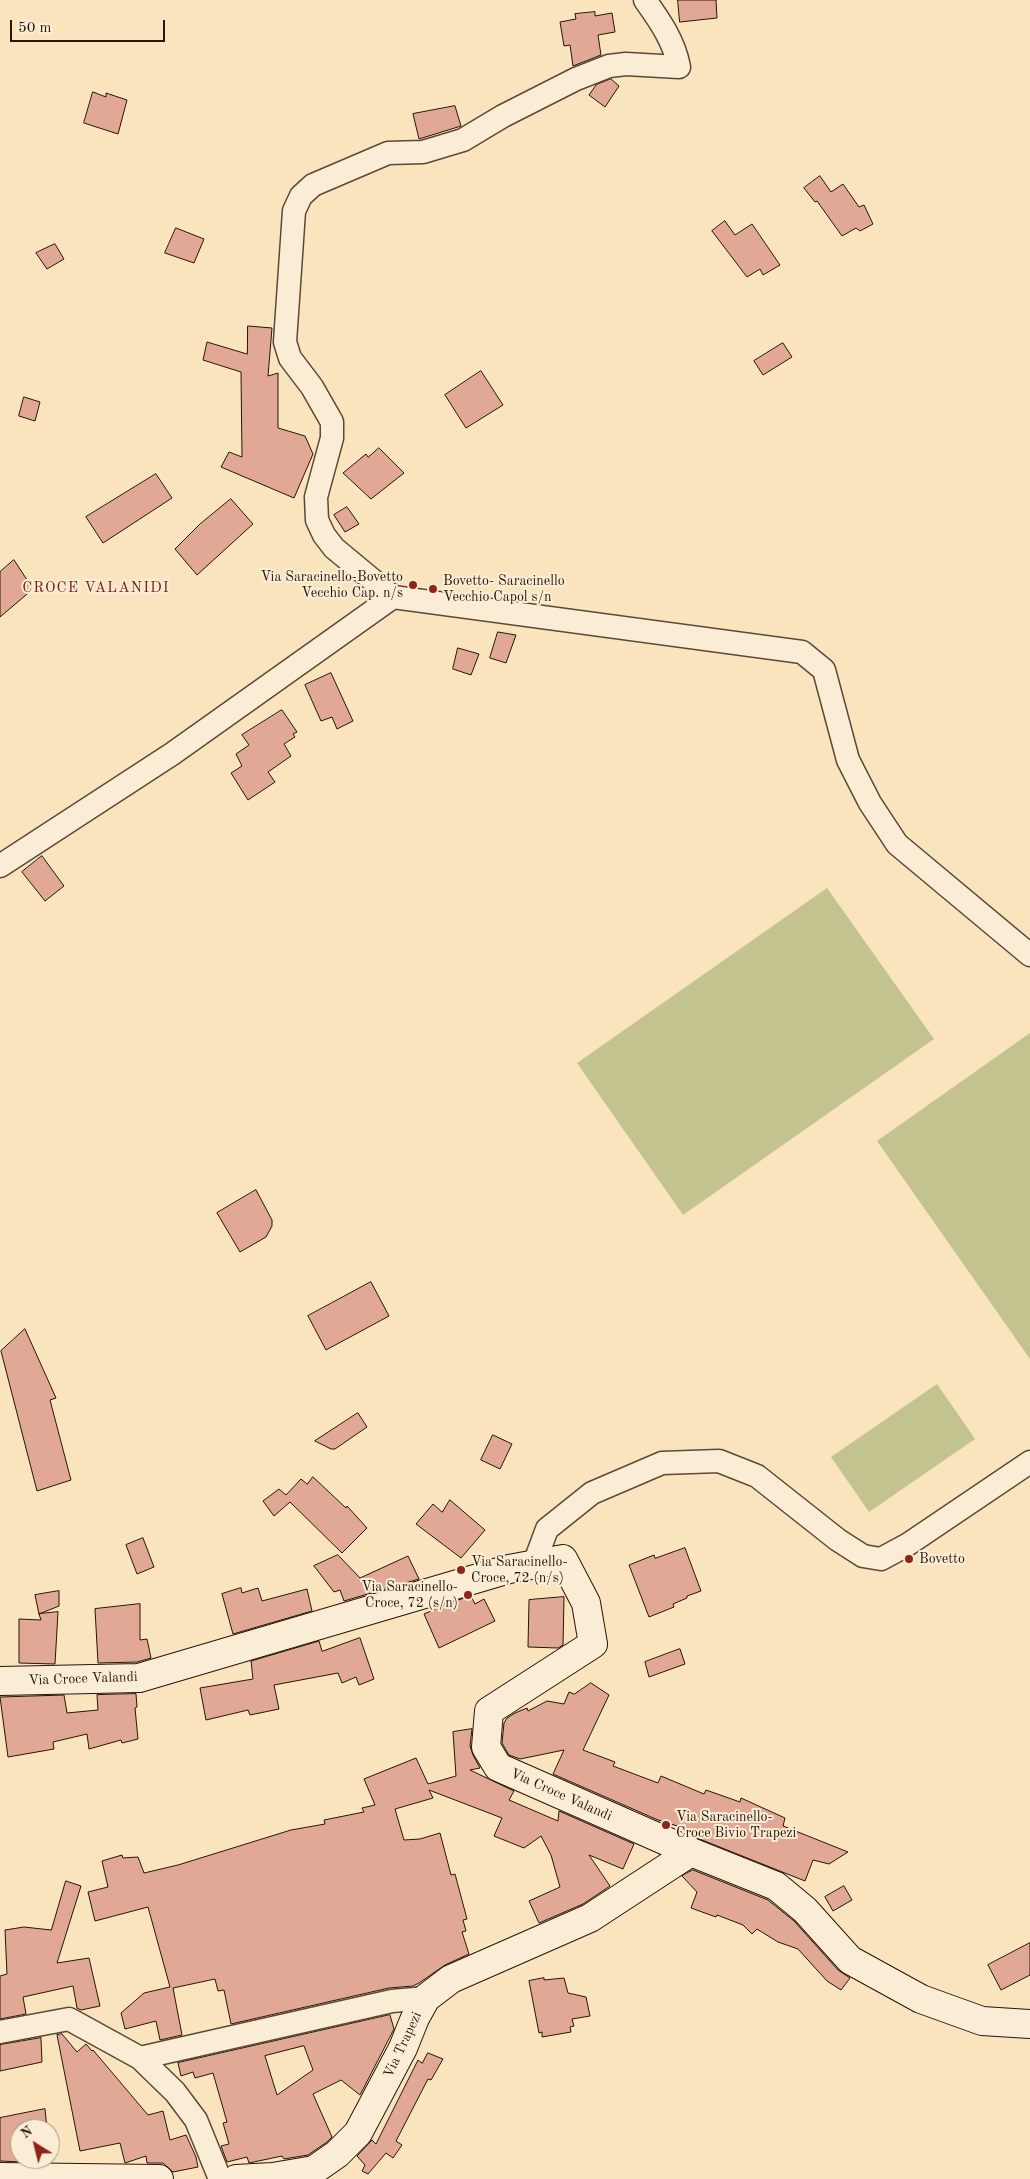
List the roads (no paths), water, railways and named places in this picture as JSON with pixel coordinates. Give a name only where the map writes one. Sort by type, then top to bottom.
[{"type":"street","points":[[645,0],[668,34],[676,50],[679,67],[626,64],[609,66],[576,79],[544,95],[503,116],[463,140],[423,152],[388,153],[313,185],[301,196],[294,211],[285,342],[290,358],[312,387],[332,422],[332,438],[316,497],[317,520],[324,535],[334,548],[393,597],[802,652],[824,670],[848,760],[870,803],[896,844],[1030,955]]},
{"type":"street","points":[[0,866],[172,754],[393,597]]},
{"type":"street","points":[[534,1564],[547,1529],[592,1493],[662,1463],[719,1461],[757,1476],[838,1540],[864,1556],[881,1560],[907,1545],[1030,1462]]},
{"type":"street","name":"Via Croce Valandi","points":[[0,1681],[139,1678],[510,1569],[563,1559],[586,1603],[593,1644],[489,1711],[486,1747],[498,1767],[691,1852],[776,1886],[806,1910],[850,1960],[921,1999],[982,2021],[1030,2024]]},
{"type":"street","name":"Via Trapezi","points":[[236,2179],[272,2177],[314,2170],[337,2154],[358,2133],[403,2048],[415,2018],[426,1998],[451,1979],[590,1918],[691,1852]]},
{"type":"street","points":[[140,2058],[392,2001],[426,1998]]},
{"type":"street","points":[[0,2032],[69,2019],[140,2058],[175,2092],[196,2120],[220,2179]]},
{"type":"street","points":[[0,2177],[159,2179]]},
{"type":"place","name":"Via Saracinello-Bovetto Vecchio Cap. n/s","points":[[413,585]]},
{"type":"place","name":"Bovetto- Saracinello Vecchio Capol s/n","points":[[433,589]]},
{"type":"place","name":"Bovetto","points":[[909,1559]]},
{"type":"place","name":"Via Saracinello- Croce, 72 (n/s)","points":[[461,1570]]},
{"type":"place","name":"Via Saracinello- Croce, 72 (s/n)","points":[[468,1595]]},
{"type":"place","name":"Via Saracinello- Croce Bivio Trapezi","points":[[666,1825]]},
{"type":"district","name":"CROCE VALANIDI","points":[[96,588]]}]
